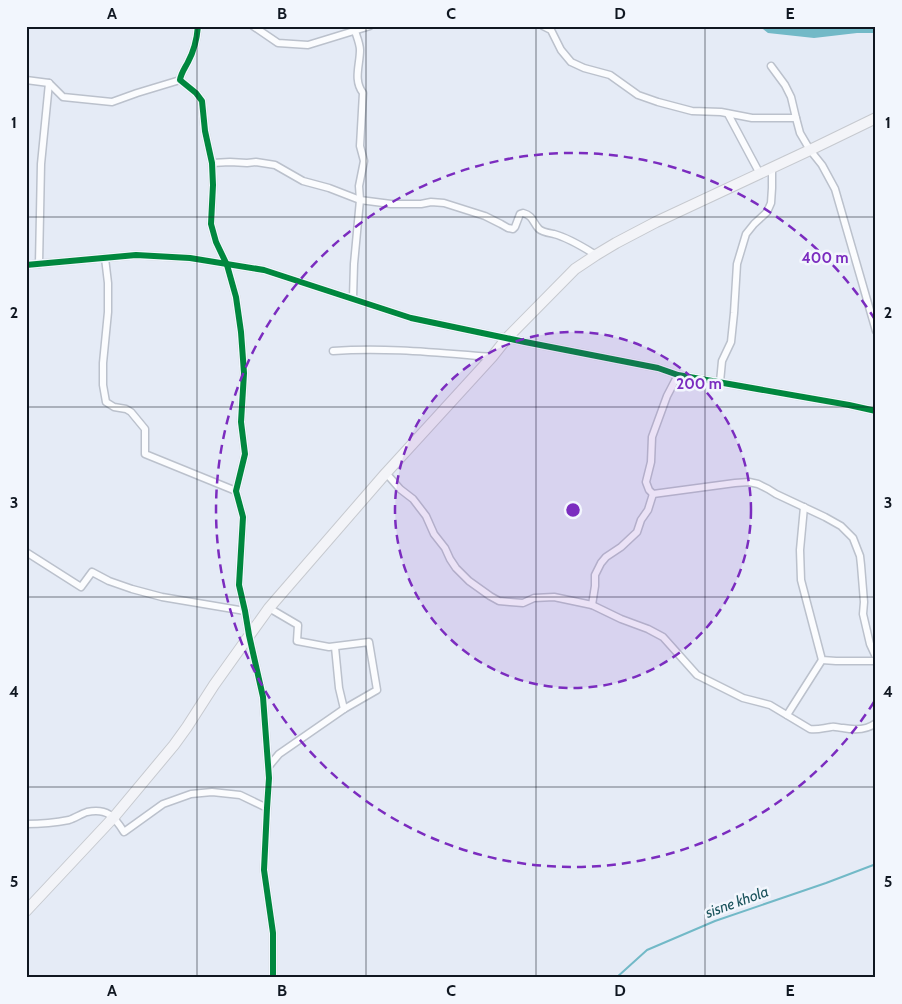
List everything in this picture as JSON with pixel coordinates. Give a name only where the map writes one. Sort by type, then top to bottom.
[{"type":"main road","points":[[26,911],[114,817],[174,745],[269,608],[386,473],[492,357],[507,338],[575,268],[656,222],[876,118]]},
{"type":"street","points":[[180,80],[194,48],[198,26]]},
{"type":"street","points":[[253,26],[278,43],[308,46],[370,26]]},
{"type":"street","points":[[543,26],[551,30],[571,62],[584,68],[610,75],[638,95],[692,111],[752,118],[796,118]]},
{"type":"street","points":[[353,298],[360,200],[359,186],[364,161],[360,146],[363,93],[358,87],[357,76],[360,48],[355,31]]},
{"type":"street","points":[[770,66],[785,85],[791,97],[800,133],[822,165],[835,189],[876,331]]},
{"type":"street","points":[[26,80],[49,83],[63,97],[112,102],[180,80]]},
{"type":"street","points":[[180,80],[196,93],[202,101],[214,186],[212,224],[216,242],[227,265],[236,297],[240,332],[244,373],[241,422],[245,454],[236,490],[243,517],[239,585],[263,697],[269,766],[264,870],[273,933],[273,978]]},
{"type":"street","points":[[39,264],[41,164],[49,83]]},
{"type":"street","points":[[728,114],[760,174]]},
{"type":"street","points":[[212,163],[256,162],[275,165],[303,181],[329,188],[360,200],[391,204],[444,203],[485,216],[513,229],[516,227],[520,214],[529,214],[539,229],[572,241],[596,255]]},
{"type":"street","points":[[720,382],[722,361],[731,342],[737,264],[746,234],[767,212],[771,203],[772,168]]},
{"type":"street","points":[[26,265],[136,255],[190,258],[264,270],[411,318],[658,368],[678,374],[876,410]]},
{"type":"street","points":[[105,258],[108,283],[108,312],[103,362],[103,384],[106,402],[114,407],[126,409],[145,429],[146,454],[236,490]]},
{"type":"street","points":[[333,351],[358,349],[492,357]]},
{"type":"street","points":[[653,494],[646,482],[652,437],[666,396],[678,374]]},
{"type":"street","points":[[386,473],[400,489],[413,499],[426,516],[434,534],[445,548],[456,568],[469,581],[499,601],[523,603],[534,598],[554,597],[592,605],[663,637],[697,675],[743,698],[770,705],[810,729],[817,730],[833,726],[853,729],[876,724]]},
{"type":"street","points":[[653,494],[749,482],[768,488],[776,494],[841,526],[853,538],[860,556],[864,602],[863,614],[870,644],[876,657]]},
{"type":"street","points":[[592,605],[595,576],[601,563],[637,532],[641,520],[648,510],[653,494]]},
{"type":"street","points":[[787,714],[822,660],[801,580],[800,550],[804,507]]},
{"type":"street","points":[[26,552],[80,587],[92,572],[132,590],[245,611]]},
{"type":"street","points":[[269,608],[298,626],[297,642],[329,647],[370,642],[377,690],[344,709],[279,754],[269,766]]},
{"type":"street","points":[[335,647],[339,688],[344,709]]},
{"type":"street","points":[[822,660],[876,661]]},
{"type":"street","points":[[26,824],[47,824],[101,810],[114,817],[124,832],[163,804],[191,794],[212,792],[240,795],[266,808]]},
{"type":"water","points":[[759,26],[876,26],[876,33],[857,33],[814,38],[768,33]]},
{"type":"waterway","name":"sisne khola","points":[[616,978],[647,950],[715,921],[876,864]]},
{"type":"cycle path","points":[[198,26],[194,49],[180,80],[196,93],[202,101],[205,131],[212,163],[211,224],[216,242],[227,265],[236,297],[241,332],[244,373],[241,422],[245,454],[236,491],[243,517],[239,585],[263,697],[269,778],[264,870],[273,933],[273,978]]},
{"type":"cycle path","points":[[26,265],[136,255],[190,258],[264,270],[411,318],[658,368],[678,375],[876,411]]}]
